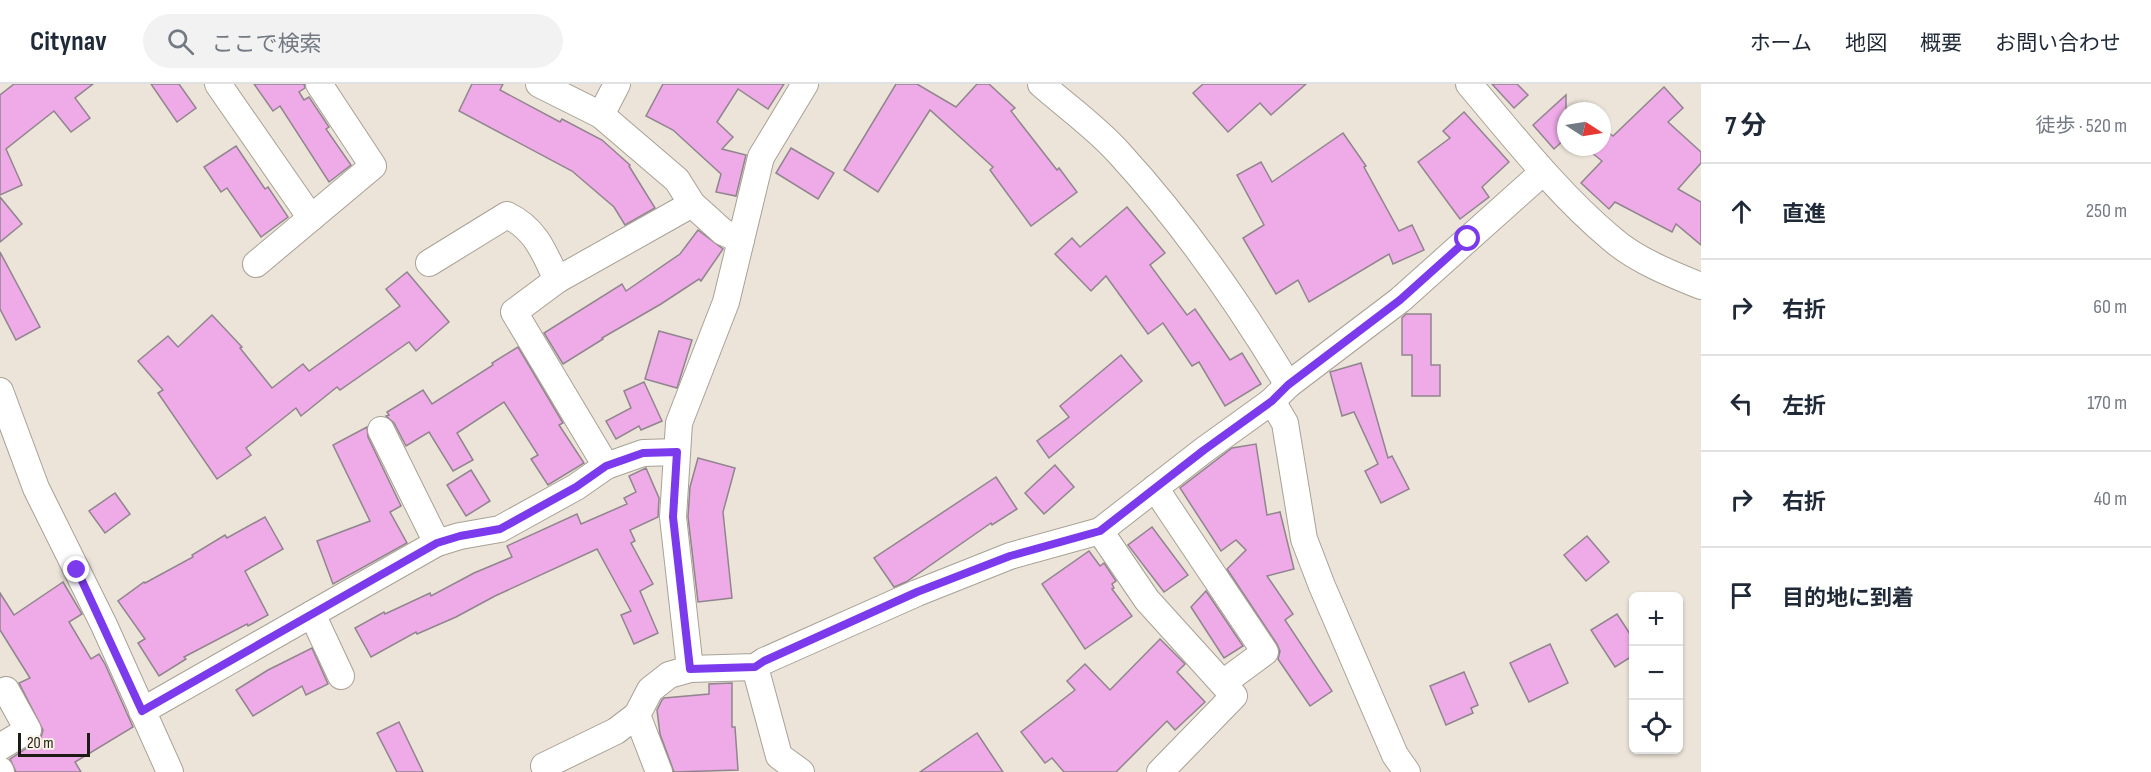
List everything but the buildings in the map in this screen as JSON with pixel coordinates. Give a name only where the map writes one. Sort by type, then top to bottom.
[{"type":"street","points":[[218,84],[311,218]]},
{"type":"street","points":[[256,264],[373,166],[319,84]]},
{"type":"street","points":[[539,84],[601,115],[677,180],[692,204],[723,232],[741,240]]},
{"type":"street","points":[[601,115],[617,84]]},
{"type":"street","points":[[690,669],[673,517],[679,423],[726,302],[761,157],[805,84]]},
{"type":"street","points":[[1041,84],[1118,152],[1200,251],[1262,341],[1280,393],[1304,539],[1395,755],[1407,772]]},
{"type":"street","points":[[1469,84],[1544,172],[1613,240],[1662,270],[1701,286]]},
{"type":"street","points":[[544,766],[616,731],[637,715],[650,690],[669,675],[690,669],[755,667],[917,592],[1010,556],[1100,531],[1400,300],[1544,172]]},
{"type":"street","points":[[606,466],[514,312],[557,280],[692,204]]},
{"type":"street","points":[[429,263],[507,215],[519,221],[538,240],[557,280]]},
{"type":"street","points":[[0,391],[5,421],[104,625],[142,711],[162,769]]},
{"type":"street","points":[[381,430],[437,543]]},
{"type":"street","points":[[142,711],[437,543],[460,536],[500,529],[576,487],[606,466],[643,453],[677,452]]},
{"type":"street","points":[[1155,488],[1265,652],[1223,683]]},
{"type":"street","points":[[1100,531],[1147,600],[1234,696],[1160,772]]},
{"type":"street","points":[[312,614],[341,676]]},
{"type":"street","points":[[755,667],[778,756],[801,772]]},
{"type":"street","points":[[0,747],[28,730],[6,690]]},
{"type":"street","points":[[637,715],[658,772]]},
{"type":"route","points":[[77,570],[142,711],[437,543],[460,536],[500,529],[576,487],[606,466],[643,453],[677,452],[673,517],[690,669],[755,667],[917,592],[1010,556],[1100,531],[1204,450],[1272,401],[1288,385],[1400,300],[1468,239]]}]
